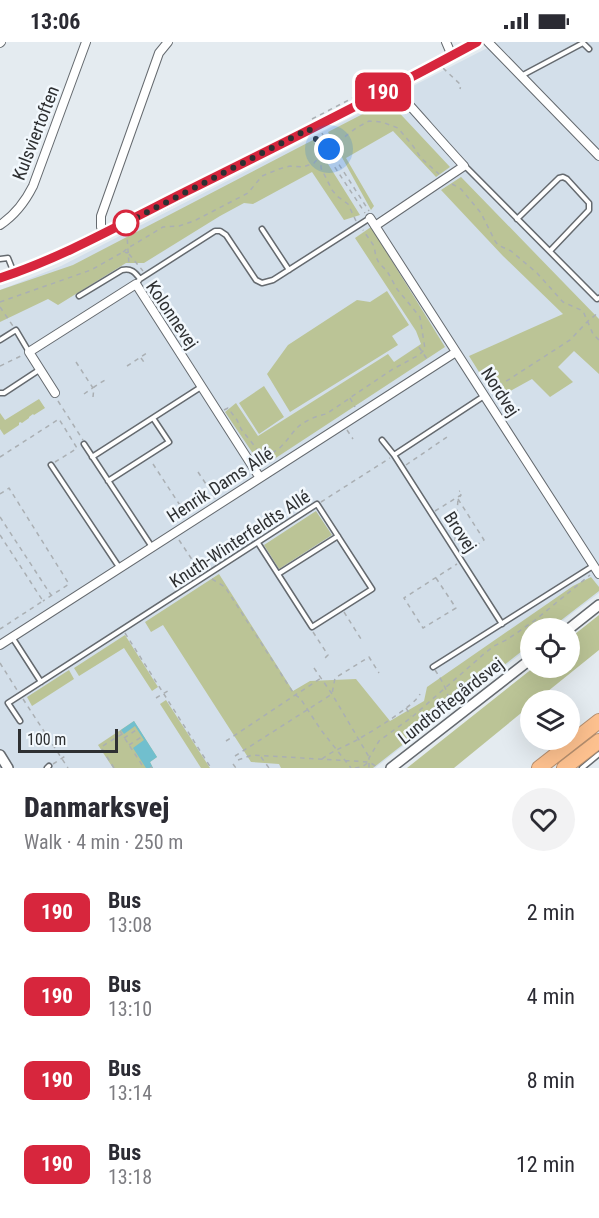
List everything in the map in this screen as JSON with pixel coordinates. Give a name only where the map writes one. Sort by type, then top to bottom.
[{"type":"highway","points":[[580,736],[599,721]]},
{"type":"highway","points":[[564,768],[599,741]]},
{"type":"highway","points":[[539,768],[562,750]]},
{"type":"street","name":"Kulsviertoften","points":[[0,225],[17,211],[33,186],[86,42]]},
{"type":"street","points":[[104,234],[101,216],[159,53],[168,42]]},
{"type":"street","points":[[446,42],[452,56]]},
{"type":"street","points":[[0,278],[55,258],[104,234],[477,42]]},
{"type":"street","points":[[488,42],[599,156]]},
{"type":"street","points":[[375,226],[464,166],[393,87]]},
{"type":"street","name":"Nordvej","points":[[370,218],[596,569]]},
{"type":"street","name":"Kolonnevej","points":[[29,352],[138,281],[201,387],[260,478]]},
{"type":"street","points":[[29,352],[55,393]]},
{"type":"street","name":"Henrik Dams Allé","points":[[0,645],[456,352]]},
{"type":"street","points":[[580,620],[599,606]]},
{"type":"street","name":"Lundtoftegårdsvej","points":[[391,768],[520,668]]},
{"type":"street","points":[[0,755],[8,768]]},
{"type":"lane","points":[[520,76],[583,43],[589,49]]},
{"type":"lane","points":[[464,166],[599,298]]},
{"type":"lane","points":[[518,219],[559,178],[567,179],[589,203],[589,210],[550,251]]},
{"type":"lane","points":[[79,296],[122,270],[129,269],[135,272],[138,281],[215,231],[226,235],[256,280],[262,283],[273,280],[370,218]]},
{"type":"lane","points":[[262,229],[289,270]]},
{"type":"lane","points":[[0,259],[8,258],[14,273]]},
{"type":"lane","points":[[0,340],[16,330],[29,352]]},
{"type":"lane","points":[[0,393],[4,393],[40,370]]},
{"type":"lane","points":[[92,457],[201,387]]},
{"type":"lane","points":[[394,454],[484,396]]},
{"type":"lane","points":[[108,481],[169,442],[153,418]]},
{"type":"lane","name":"Brovej","points":[[382,440],[394,454],[502,624]]},
{"type":"lane","points":[[84,444],[152,547]]},
{"type":"lane","points":[[51,465],[120,568]]},
{"type":"lane","points":[[258,543],[312,627],[372,589],[317,504]]},
{"type":"lane","name":"Knuth-Winterfeldts Allé","points":[[20,721],[8,703],[317,504]]},
{"type":"lane","points":[[278,574],[338,536]]},
{"type":"lane","points":[[433,667],[596,569]]},
{"type":"lane","points":[[12,637],[41,682]]},
{"type":"lane","points":[[531,767],[560,750]]},
{"type":"lane","points":[[582,768],[599,754]]},
{"type":"path","points":[[443,68],[461,85],[460,89]]},
{"type":"path","points":[[0,302],[91,270],[163,227],[179,226],[194,221],[248,193],[262,176],[290,166],[303,167],[314,163],[356,128],[369,121],[382,122],[398,128],[421,158],[444,179],[461,189],[481,213],[498,245],[511,251],[537,273],[563,302],[583,311],[593,334],[599,340]]},
{"type":"path","points":[[313,127],[370,213],[370,218]]},
{"type":"path","points":[[313,127],[325,152],[370,218]]},
{"type":"path","points":[[218,413],[228,408],[260,453],[269,454],[282,446],[299,426],[315,416],[326,414],[425,349],[420,317],[397,289],[376,257],[374,246],[348,204],[332,190],[321,168],[321,155]]},
{"type":"path","points":[[122,225],[127,235],[129,269]]},
{"type":"path","points":[[123,252],[128,253],[146,276]]},
{"type":"path","points":[[0,307],[16,330]]},
{"type":"path","points":[[484,396],[570,340],[599,312]]},
{"type":"path","points":[[419,347],[432,367]]},
{"type":"path","points":[[0,366],[29,352]]},
{"type":"path","points":[[127,366],[147,353]]},
{"type":"path","points":[[140,357],[146,365]]},
{"type":"path","points":[[76,362],[94,387],[93,397]]},
{"type":"path","points":[[84,393],[105,380]]},
{"type":"path","points":[[55,393],[84,444]]},
{"type":"path","points":[[350,398],[359,414]]},
{"type":"path","points":[[0,457],[59,419],[77,448],[51,465]]},
{"type":"path","points":[[346,430],[353,439]]},
{"type":"path","points":[[402,467],[447,437]]},
{"type":"path","points":[[253,468],[265,454]]},
{"type":"path","name":"Knuth-Winterfeldts Allé","points":[[317,504],[394,454]]},
{"type":"path","points":[[153,464],[191,522]]},
{"type":"path","points":[[198,472],[219,504]]},
{"type":"path","points":[[0,494],[9,488],[69,584],[0,629]]},
{"type":"path","points":[[451,544],[456,540],[460,495],[458,492],[460,491]]},
{"type":"path","points":[[432,513],[460,495]]},
{"type":"path","points":[[458,499],[484,540],[459,556]]},
{"type":"path","points":[[0,517],[51,596]]},
{"type":"path","points":[[0,535],[43,601]]},
{"type":"path","points":[[178,538],[204,578],[211,578],[225,587],[296,695],[351,768]]},
{"type":"path","points":[[436,578],[456,608],[423,628],[404,598],[462,561]]},
{"type":"path","points":[[369,758],[379,741],[412,717],[485,653],[534,621],[596,569]]},
{"type":"path","points":[[342,608],[361,639]]},
{"type":"path","points":[[312,627],[313,634],[328,655],[325,658]]},
{"type":"path","points":[[123,630],[211,768]]},
{"type":"path","points":[[332,694],[334,678],[369,657],[379,673]]},
{"type":"path","points":[[0,663],[68,768]]},
{"type":"path","points":[[433,667],[448,695],[450,707]]},
{"type":"path","points":[[314,668],[359,738],[369,758],[369,768]]},
{"type":"path","points":[[226,741],[321,678]]},
{"type":"path","points":[[156,698],[171,688]]},
{"type":"path","points":[[235,756],[332,694]]},
{"type":"path","points":[[322,759],[406,708],[418,699],[420,694]]},
{"type":"path","points":[[406,708],[412,717]]},
{"type":"path","points":[[124,738],[138,729]]},
{"type":"path","points":[[120,731],[144,768]]},
{"type":"path","points":[[114,768],[101,747],[122,734]]},
{"type":"path","points":[[129,745],[143,736]]},
{"type":"path","points":[[50,766],[67,755]]},
{"type":"path","points":[[238,760],[252,755],[345,760],[369,762],[379,768]]},
{"type":"path","points":[[261,756],[269,768]]},
{"type":"path","points":[[355,768],[362,767],[369,762]]},
{"type":"path","points":[[233,764],[236,768]]},
{"type":"shaded area","points":[[499,42],[599,42],[599,593],[566,618],[520,618],[520,655],[375,768],[0,768],[0,290],[61,266]]},
{"type":"green space","points":[[384,103],[391,104],[450,167],[436,177],[393,131],[346,158],[374,206],[371,210],[328,132]]},
{"type":"green space","points":[[313,140],[360,215],[344,220],[312,172],[253,204],[244,203],[220,216],[144,263],[126,263],[58,305],[48,299],[0,322],[0,290],[73,265]]},
{"type":"green space","points":[[461,177],[599,319],[599,374],[574,351],[558,367],[573,382],[550,397],[532,379],[496,399],[469,356],[563,314],[503,256],[441,190]]},
{"type":"green space","points":[[371,227],[445,347],[262,467],[225,412],[236,403],[258,436],[388,354],[394,362],[421,344],[416,331],[355,238]]},
{"type":"green space","points":[[387,291],[409,325],[392,336],[398,345],[290,412],[267,374],[288,345],[357,300],[370,302]]},
{"type":"green space","points":[[264,386],[284,417],[259,434],[239,403]]},
{"type":"green space","points":[[39,399],[45,408],[22,423],[20,422],[4,435],[0,429],[0,413],[5,420]]},
{"type":"green space","points":[[316,511],[332,535],[279,569],[264,545]]},
{"type":"green space","points":[[219,574],[293,691],[310,681],[356,679],[390,721],[424,701],[427,687],[520,623],[520,653],[373,768],[281,768],[279,764],[251,762],[163,625],[151,632],[145,622]]},
{"type":"green space","points":[[591,577],[599,587],[599,591],[564,618],[527,618],[573,586]]},
{"type":"green space","points":[[599,615],[599,650],[580,665],[580,630]]},
{"type":"green space","points":[[125,635],[158,687],[152,691],[124,648],[79,676],[74,668]]},
{"type":"green space","points":[[69,670],[74,679],[32,706],[27,697]]},
{"type":"green space","points":[[520,678],[564,678],[549,690],[520,690],[520,714],[454,768],[407,768]]},
{"type":"green space","points":[[166,700],[210,768],[201,768],[160,704]]},
{"type":"green space","points":[[134,721],[157,757],[150,762],[153,768],[113,768],[98,745]]},
{"type":"water","points":[[134,721],[157,757],[150,762],[153,768],[146,768],[133,748],[144,740],[135,726],[124,734],[121,730]]},
{"type":"bus line","name":"190","points":[[0,278],[55,258],[104,234],[477,42]]},
{"type":"route","points":[[126,223],[122,225],[309,129],[325,152],[329,149]]}]
